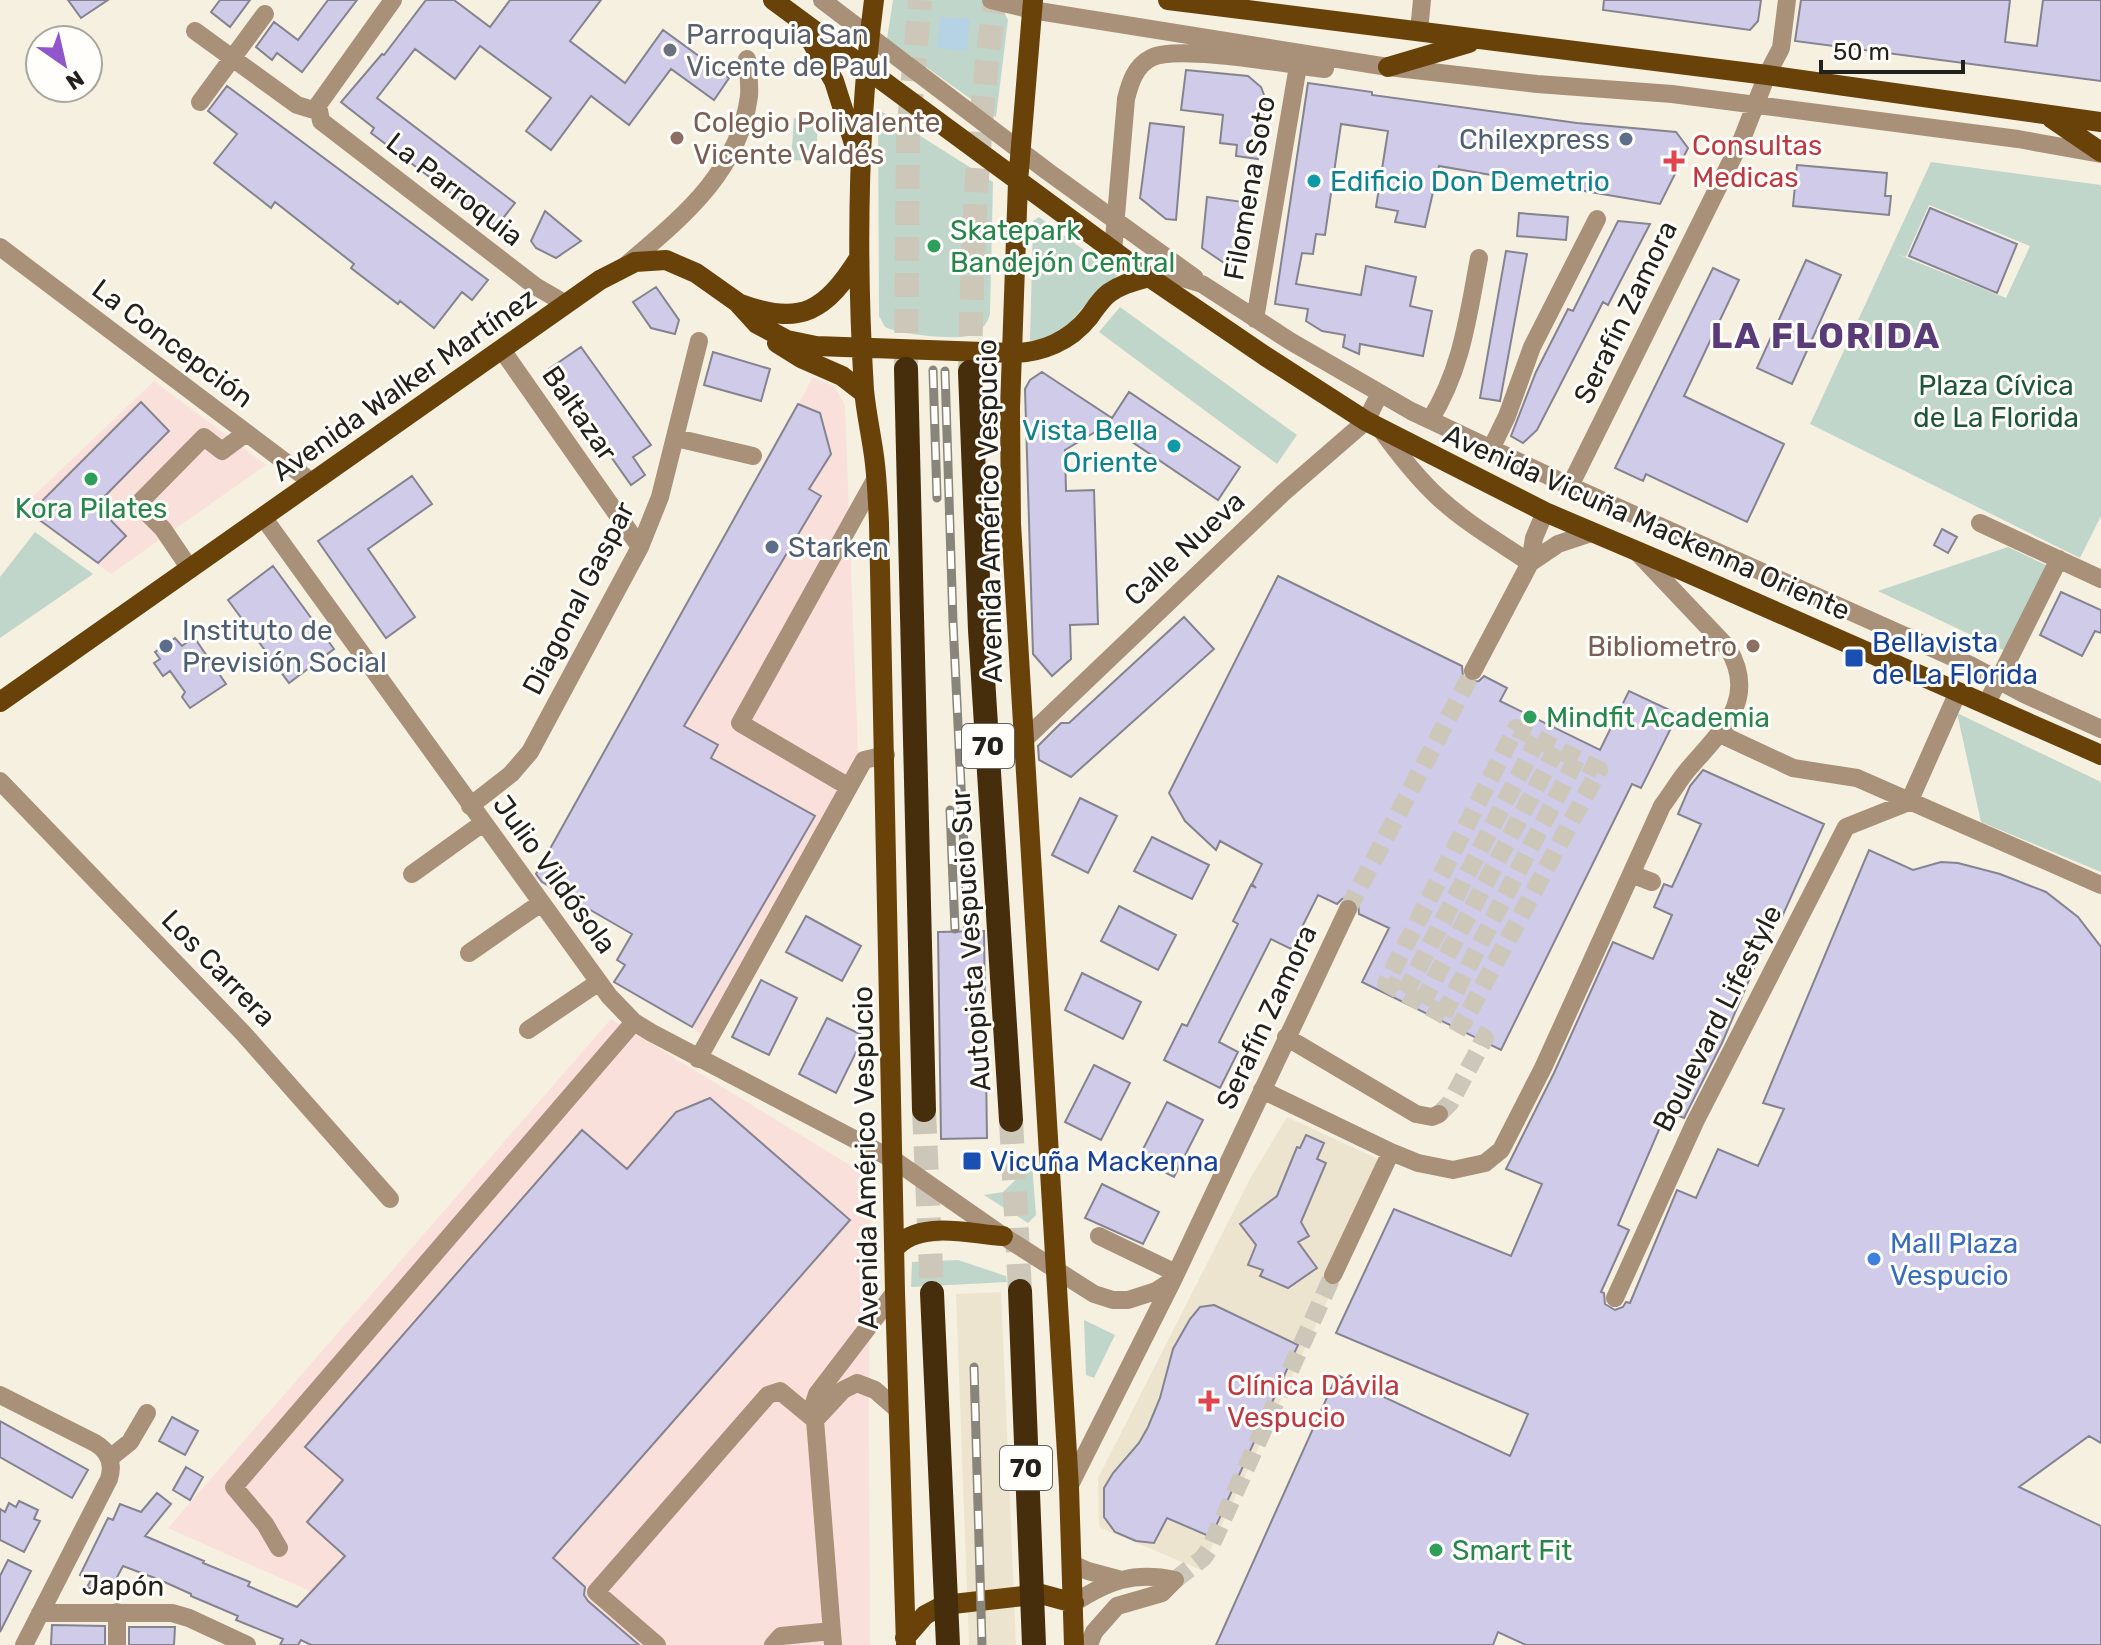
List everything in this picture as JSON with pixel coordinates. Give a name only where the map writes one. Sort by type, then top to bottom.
[{"type":"highway","name":"Autopista Vespucio Sur","points":[[906,369],[924,1110]]},
{"type":"highway","name":"Autopista Vespucio Sur","points":[[970,372],[980,630],[1011,1120]]},
{"type":"highway","name":"70","points":[[1020,1291],[1034,1645]]},
{"type":"highway","points":[[932,1293],[948,1645]]},
{"type":"main road","name":"Avenida Vicuña Mackenna Oriente","points":[[773,0],[1149,277],[1372,424],[1591,533],[2101,755]]},
{"type":"main road","name":"Avenida Américo Vespucio","points":[[874,0],[860,165],[859,258],[864,393],[879,523],[895,1292],[906,1641]]},
{"type":"main road","points":[[1168,0],[1767,75],[2101,122]]},
{"type":"main road","name":"Avenida Américo Vespucio","points":[[1033,5],[1018,182],[1012,353],[1011,524],[1069,1487],[1072,1564],[1066,1600],[1074,1645]]},
{"type":"main road","points":[[795,17],[834,81],[860,165]]},
{"type":"main road","points":[[1388,67],[1485,40]]},
{"type":"main road","points":[[2045,114],[2101,153]]},
{"type":"main road","points":[[737,302],[783,314],[808,312],[832,296],[859,258]]},
{"type":"main road","name":"Avenida Walker Martínez","points":[[0,702],[566,304],[625,266],[646,260],[675,263],[696,273],[737,302],[757,324],[800,343],[1012,353],[1043,349],[1060,341],[1076,330],[1110,292],[1149,277]]},
{"type":"main road","points":[[757,324],[784,348],[832,370],[864,393]]},
{"type":"main road","points":[[894,1249],[916,1232],[1003,1236]]},
{"type":"main road","points":[[906,1641],[918,1620],[944,1605],[1041,1594],[1066,1600]]},
{"type":"street","points":[[317,111],[318,105],[393,0]]},
{"type":"street","points":[[822,0],[1020,151],[1210,289]]},
{"type":"street","points":[[991,0],[1388,67],[1537,84],[1650,92],[1986,134],[2101,153]]},
{"type":"street","points":[[1419,31],[1422,0]]},
{"type":"street","name":"Serafín Zamora","points":[[1570,486],[1742,139],[1781,48],[1787,0]]},
{"type":"street","points":[[200,102],[265,14]]},
{"type":"street","name":"La Parroquia","points":[[195,31],[297,105],[317,111],[325,125],[535,286],[566,304]]},
{"type":"street","points":[[1113,251],[1126,99],[1131,79],[1143,63],[1161,54],[1171,54],[1217,55],[1344,69],[1388,67]]},
{"type":"street","points":[[625,266],[699,200],[725,166],[742,132],[750,93],[747,59]]},
{"type":"street","name":"Filomena Soto","points":[[1255,319],[1298,66]]},
{"type":"street","points":[[1491,449],[1507,416],[1532,347],[1597,219]]},
{"type":"street","name":"La Concepción","points":[[0,247],[313,483]]},
{"type":"street","points":[[1430,420],[1445,396],[1456,369],[1479,258]]},
{"type":"street","name":"Avenida Vicuña Mackenna Oriente","points":[[1149,277],[1179,277],[1210,289],[1379,395],[1570,486],[1970,665],[2101,729]]},
{"type":"street","name":"Diagonal Gaspar","points":[[470,806],[511,774],[530,752],[640,547],[660,497],[699,341]]},
{"type":"street","name":"Baltazar","points":[[502,350],[640,547]]},
{"type":"street","name":"Calle Nueva","points":[[1024,740],[1283,493],[1372,424],[1379,395]]},
{"type":"street","points":[[1372,424],[1438,498],[1530,563]]},
{"type":"street","points":[[190,569],[163,529],[138,504],[204,437],[222,451],[246,433]]},
{"type":"street","points":[[676,438],[753,456]]},
{"type":"street","points":[[849,787],[740,723],[876,478]]},
{"type":"street","points":[[1473,671],[1530,563],[1534,538],[1545,512]]},
{"type":"street","name":"Julio Vildósola","points":[[263,517],[599,982],[634,1022],[698,1059],[894,1160]]},
{"type":"street","points":[[1980,523],[2101,579]]},
{"type":"street","points":[[1530,563],[1558,544],[1591,533]]},
{"type":"street","points":[[1262,1090],[1418,1163],[1453,1170],[1485,1163],[1501,1150],[1543,1068],[1662,806],[1689,768],[1720,734],[1740,699],[1740,677],[1733,657],[1714,632],[1637,552]]},
{"type":"street","points":[[1986,705],[2059,559]]},
{"type":"street","points":[[1909,802],[1958,692]]},
{"type":"street","points":[[1720,734],[1793,768],[1857,778],[2101,885]]},
{"type":"street","points":[[698,1059],[864,760],[886,755]]},
{"type":"street","name":"Los Carrera","points":[[0,781],[243,1033],[390,1199]]},
{"type":"street","name":"Boulevard Lifestyle","points":[[1615,1298],[1695,1122],[1846,827],[1909,802]]},
{"type":"street","points":[[412,874],[483,823]]},
{"type":"street","points":[[1631,874],[1652,882]]},
{"type":"street","points":[[469,953],[541,903]]},
{"type":"street","name":"Serafín Zamora","points":[[1069,1487],[1174,1276],[1348,909]]},
{"type":"street","points":[[528,1030],[599,982]]},
{"type":"street","points":[[279,1548],[265,1524],[234,1487],[634,1022]]},
{"type":"street","points":[[1286,1037],[1416,1114],[1432,1117],[1439,1114]]},
{"type":"street","points":[[1333,1275],[1391,1152]]},
{"type":"street","points":[[894,1160],[1003,1236],[1094,1294],[1113,1300],[1140,1298],[1174,1276],[1099,1236]]},
{"type":"street","points":[[773,1645],[781,1636],[832,1638],[813,1406],[817,1394],[895,1292]]},
{"type":"street","points":[[815,1420],[843,1390],[857,1383],[875,1390],[898,1410]]},
{"type":"street","points":[[657,1645],[596,1592],[768,1395],[780,1391],[815,1420]]},
{"type":"street","points":[[0,1395],[95,1443],[110,1458],[109,1479],[24,1645]]},
{"type":"street","points":[[110,1458],[130,1442],[147,1413]]},
{"type":"street","points":[[1072,1564],[1118,1579]]},
{"type":"street","points":[[1066,1600],[1118,1579],[1156,1576],[1175,1580],[1162,1593],[1117,1606],[1098,1626],[1089,1645]]},
{"type":"street","points":[[117,1612],[117,1645]]},
{"type":"street","name":"Japón","points":[[40,1613],[180,1615],[245,1645]]},
{"type":"shaded area","points":[[813,377],[834,386],[845,405],[859,781],[711,1042],[692,1027],[613,983],[625,965],[617,960],[632,933],[534,878]]},
{"type":"shaded area","points":[[154,381],[266,465],[111,574],[21,508]]},
{"type":"shaded area","points":[[611,1019],[871,1178],[870,1645],[431,1645],[168,1528]]},
{"type":"shaded area","name":"Clínica Dávila Vespucio","points":[[1287,1117],[1391,1165],[1201,1570],[1099,1527],[1098,1478],[1251,1177]]},
{"type":"shaded area","points":[[1001,1292],[1016,1645],[969,1645],[956,1294]]},
{"type":"green space","points":[[893,0],[982,0],[1004,12],[1008,20],[996,117],[887,39]]},
{"type":"green space","name":"Skatepark Bandejón Central","points":[[878,109],[993,182],[990,314],[982,328],[972,335],[926,336],[901,332],[885,327],[879,316]]},
{"type":"green space","points":[[794,118],[818,119],[816,161],[791,160]]},
{"type":"green space","name":"Plaza Cívica de La Florida","points":[[1931,162],[2101,185],[2101,516],[2080,558],[1810,424]],"holes":[[[1929,205],[2030,246],[2006,298],[1897,254],[1906,257]]]},
{"type":"green space","points":[[1039,217],[1118,275],[1097,291],[1062,332],[1033,342],[1030,340],[1033,221]]},
{"type":"green space","points":[[1120,307],[1297,435],[1277,464],[1099,332]]},
{"type":"green space","points":[[35,532],[93,574],[0,638],[0,577]]},
{"type":"green space","points":[[2008,547],[2048,566],[2005,651],[1878,591]]},
{"type":"green space","points":[[1957,713],[2101,782],[2101,872],[1981,822]]},
{"type":"green space","points":[[1032,1164],[1036,1215],[1028,1223],[984,1195],[1003,1192]]},
{"type":"green space","points":[[958,1260],[1006,1276],[1007,1282],[911,1287],[912,1262]]},
{"type":"green space","points":[[1084,1320],[1115,1335],[1094,1378],[1086,1375]]},
{"type":"water","points":[[940,17],[970,19],[967,51],[937,48]]},
{"type":"building","points":[[68,0],[108,0],[81,18]]},
{"type":"building","points":[[220,0],[250,0],[230,27],[211,12]]},
{"type":"building","points":[[328,0],[357,0],[302,72],[277,53],[272,60],[256,47],[274,22],[298,40]]},
{"type":"building","points":[[426,0],[454,0],[490,27],[510,0],[601,0],[570,41],[625,83],[663,30],[729,78],[714,100],[671,69],[629,125],[591,96],[551,150],[526,131],[551,98],[480,46],[455,79],[415,49],[377,98],[515,203],[496,227],[371,133],[374,128],[341,102],[384,55]]},
{"type":"building","points":[[1604,0],[1761,0],[1758,21],[1750,30],[1603,10]]},
{"type":"building","points":[[1801,0],[2010,0],[2005,42],[2037,46],[2043,0],[2101,0],[2101,81],[1795,41]]},
{"type":"building","points":[[1186,70],[1248,76],[1261,87],[1266,100],[1258,159],[1236,156],[1237,145],[1220,143],[1223,115],[1181,110]]},
{"type":"building","points":[[1308,83],[1372,92],[1372,95],[1577,123],[1676,132],[1688,148],[1660,204],[1439,166],[1425,227],[1395,222],[1398,211],[1376,207],[1388,131],[1341,124],[1325,235],[1316,234],[1313,254],[1302,253],[1296,284],[1361,295],[1366,266],[1416,277],[1410,306],[1432,311],[1423,356],[1360,344],[1359,354],[1343,347],[1345,335],[1322,331],[1306,321],[1308,309],[1275,304]]},
{"type":"building","points":[[227,86],[488,280],[472,300],[462,292],[434,328],[351,268],[354,264],[275,202],[271,208],[214,163],[237,134],[208,111]]},
{"type":"building","points":[[1150,123],[1184,127],[1176,220],[1166,219],[1140,198]]},
{"type":"building","points":[[1797,165],[1887,173],[1885,196],[1891,196],[1889,215],[1793,206]]},
{"type":"building","points":[[1207,197],[1250,203],[1242,259],[1230,267],[1202,248]]},
{"type":"building","points":[[1930,208],[2017,244],[1997,293],[1909,256]]},
{"type":"building","points":[[545,211],[581,241],[556,258],[536,248],[531,241]]},
{"type":"building","points":[[1519,213],[1568,217],[1566,240],[1517,236]]},
{"type":"building","points":[[1618,221],[1650,224],[1608,305],[1603,302],[1537,430],[1523,443],[1511,436],[1536,372],[1568,309],[1573,311]]},
{"type":"building","points":[[1506,251],[1527,254],[1500,401],[1480,398]]},
{"type":"building","points":[[1806,260],[1841,275],[1792,384],[1757,368]]},
{"type":"building","points":[[1713,268],[1739,280],[1684,396],[1784,444],[1747,522],[1646,474],[1643,481],[1615,468]]},
{"type":"building","points":[[656,287],[679,320],[675,334],[651,328],[633,302]]},
{"type":"building","points":[[581,347],[651,445],[633,457],[645,475],[631,485],[549,369]]},
{"type":"building","points":[[713,352],[770,369],[761,401],[704,385]]},
{"type":"building","points":[[1042,372],[1112,418],[1129,392],[1240,467],[1218,500],[1107,425],[1065,450],[1066,491],[1094,490],[1098,624],[1070,625],[1071,659],[1052,676],[1033,654],[1025,389],[1030,380]]},
{"type":"building","points":[[141,402],[169,431],[96,505],[126,536],[98,563],[30,513]]},
{"type":"building","points":[[798,404],[820,413],[831,454],[809,489],[821,496],[684,726],[718,745],[711,758],[815,816],[692,1027],[614,982],[625,965],[617,960],[632,934],[542,882],[536,874]]},
{"type":"building","points":[[412,476],[432,504],[368,549],[415,617],[386,638],[318,541]]},
{"type":"building","points":[[1942,529],[1957,537],[1948,553],[1934,545]]},
{"type":"building","points":[[273,566],[334,649],[289,683],[228,600]]},
{"type":"building","points":[[1278,576],[1462,666],[1463,677],[1468,682],[1479,681],[1484,676],[1507,688],[1500,701],[1600,750],[1629,691],[1678,714],[1641,788],[1632,784],[1501,1050],[1362,982],[1389,928],[1359,914],[1358,903],[1352,898],[1342,899],[1337,904],[1318,895],[1291,949],[1271,939],[1219,1042],[1238,1052],[1220,1088],[1164,1060],[1182,1024],[1187,1026],[1238,924],[1233,921],[1251,885],[1256,888],[1252,884],[1262,864],[1220,841],[1216,850],[1185,821],[1169,793]]},
{"type":"building","points":[[2061,592],[2101,610],[2101,633],[2095,631],[2082,656],[2040,635]]},
{"type":"building","points":[[1184,617],[1214,649],[1071,777],[1039,760],[1038,746],[1061,723],[1069,723]]},
{"type":"building","points":[[194,637],[226,684],[190,708],[182,697],[185,692],[170,671],[163,676],[154,663],[160,659],[155,652],[175,638],[182,646]]},
{"type":"building","name":"Mall Plaza Vespucio","points":[[1703,770],[1824,824],[1781,919],[1776,917],[1722,1043],[1684,1118],[1667,1111],[1618,1225],[1629,1230],[1601,1292],[1604,1293],[1605,1304],[1615,1310],[1626,1302],[1630,1303],[1677,1190],[1696,1198],[1718,1149],[1758,1166],[1784,1109],[1763,1103],[1869,850],[1913,870],[1941,862],[1958,863],[2000,874],[2046,892],[2078,917],[2101,947],[2101,1443],[2089,1436],[2019,1487],[2101,1526],[2101,1645],[1526,1645],[1498,1632],[1493,1645],[1216,1645],[1337,1375],[1510,1456],[1528,1414],[1336,1333],[1394,1209],[1511,1256],[1542,1184],[1506,1169],[1554,1073],[1613,942],[1653,959],[1672,915],[1654,907],[1664,884],[1672,887],[1701,824],[1678,814],[1690,786]]},
{"type":"building","points":[[1080,798],[1117,816],[1088,873],[1052,855]]},
{"type":"building","points":[[1152,837],[1209,865],[1192,899],[1134,871]]},
{"type":"building","points":[[1119,906],[1176,935],[1158,970],[1101,941]]},
{"type":"building","points":[[806,916],[861,946],[842,981],[786,952]]},
{"type":"building","points":[[984,931],[987,1138],[941,1139],[938,932]]},
{"type":"building","points":[[1082,973],[1141,1002],[1123,1039],[1065,1010]]},
{"type":"building","points":[[761,980],[797,998],[769,1055],[732,1037]]},
{"type":"building","points":[[827,1018],[864,1036],[836,1093],[799,1074]]},
{"type":"building","points":[[1094,1065],[1130,1083],[1101,1140],[1065,1122]]},
{"type":"building","points":[[710,1098],[850,1220],[553,1558],[585,1587],[584,1595],[588,1601],[639,1645],[311,1645],[301,1640],[298,1645],[280,1645],[283,1639],[236,1620],[238,1616],[123,1566],[107,1596],[87,1587],[91,1580],[80,1575],[108,1518],[113,1520],[120,1504],[141,1512],[157,1493],[171,1504],[145,1536],[250,1582],[248,1586],[297,1607],[345,1556],[307,1522],[343,1480],[305,1447],[582,1130],[627,1169],[676,1112]]},
{"type":"building","points":[[1167,1102],[1203,1120],[1174,1177],[1138,1159]]},
{"type":"building","points":[[1306,1135],[1324,1143],[1317,1159],[1326,1163],[1301,1222],[1309,1236],[1298,1242],[1317,1268],[1288,1288],[1260,1276],[1263,1270],[1248,1265],[1256,1245],[1240,1224],[1277,1196],[1297,1147],[1300,1148]]},
{"type":"building","points":[[1102,1184],[1159,1212],[1143,1244],[1085,1218]]},
{"type":"building","points":[[1214,1305],[1298,1345],[1211,1537],[1167,1518],[1154,1543],[1136,1541],[1115,1532],[1104,1517],[1104,1488],[1148,1427],[1160,1398],[1173,1349],[1190,1319],[1200,1307]]},
{"type":"building","points":[[172,1417],[198,1431],[185,1455],[159,1441]]},
{"type":"building","points":[[0,1421],[88,1470],[72,1498],[0,1457]]},
{"type":"building","points":[[186,1467],[203,1477],[190,1500],[173,1490]]},
{"type":"building","points":[[19,1501],[38,1510],[34,1519],[40,1521],[24,1552],[0,1540],[0,1509],[5,1512],[9,1503],[16,1507]]},
{"type":"building","points":[[8,1560],[31,1571],[0,1632],[0,1576]]},
{"type":"building","points":[[52,1625],[105,1626],[105,1645],[51,1645]]},
{"type":"building","points":[[129,1627],[175,1627],[174,1645],[129,1645]]},
{"type":"tunnel","points":[[906,369],[908,134],[920,0]]},
{"type":"tunnel","points":[[970,372],[976,186],[995,0]]},
{"type":"tunnel","points":[[1348,909],[1473,671]]},
{"type":"tunnel","points":[[1439,1114],[1450,1103],[1485,1038],[1386,983],[1516,728],[1599,770],[1462,1025]]},
{"type":"tunnel","points":[[1405,993],[1538,739]]},
{"type":"tunnel","points":[[1422,1003],[1557,748]]},
{"type":"tunnel","points":[[1443,1015],[1577,758]]},
{"type":"tunnel","points":[[924,1110],[932,1293]]},
{"type":"tunnel","points":[[1011,1120],[1020,1291]]},
{"type":"tunnel","points":[[1175,1580],[1203,1558],[1210,1548],[1333,1275]]},
{"type":"railway","points":[[933,370],[937,498]]},
{"type":"railway","points":[[945,371],[968,929]]},
{"type":"railway","points":[[950,810],[955,929]]},
{"type":"railway","points":[[974,1367],[982,1645]]},
{"type":"place","name":"Parroquia San Vicente de Paul","points":[[670,50]]},
{"type":"place","name":"Colegio Polivalente Vicente Valdés","points":[[677,138]]},
{"type":"place","name":"Chilexpress","points":[[1626,139]]},
{"type":"place","name":"Consultas Medicas","points":[[1674,161]]},
{"type":"place","name":"Edificio Don Demetrio","points":[[1314,181]]},
{"type":"place","name":"Skatepark Bandejón Central","points":[[934,246]]},
{"type":"place","name":"Vista Bella Oriente","points":[[1174,446]]},
{"type":"place","name":"Kora Pilates","points":[[91,479]]},
{"type":"place","name":"Starken","points":[[772,547]]},
{"type":"place","name":"Instituto de Previsión Social","points":[[166,646]]},
{"type":"place","name":"Bibliometro","points":[[1753,646]]},
{"type":"place","name":"Bellavista de La Florida","points":[[1854,658]]},
{"type":"place","name":"Mindfit Academia","points":[[1530,717]]},
{"type":"place","name":"Vicuña Mackenna","points":[[972,1161]]},
{"type":"place","name":"Mall Plaza Vespucio","points":[[1874,1259]]},
{"type":"place","name":"Clínica Dávila Vespucio","points":[[1209,1401]]},
{"type":"place","name":"Smart Fit","points":[[1436,1550]]},
{"type":"district","name":"LA FLORIDA","points":[[1826,335]]}]
